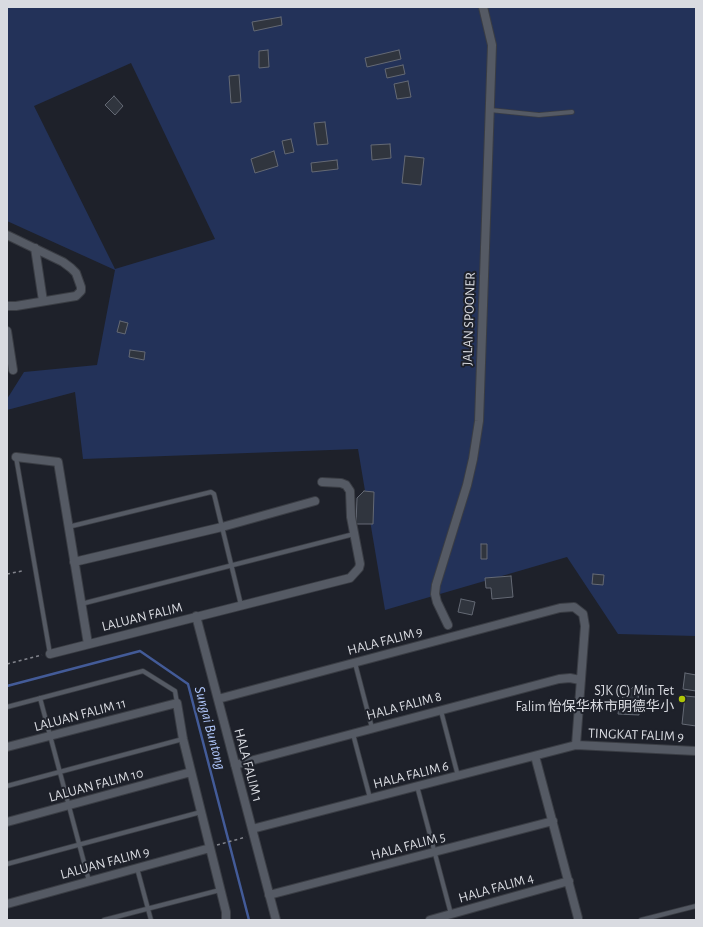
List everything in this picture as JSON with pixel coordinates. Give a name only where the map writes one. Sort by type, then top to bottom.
[{"type":"street","name":"JALAN SPOONER","points":[[448,625],[437,602],[435,594],[436,585],[467,485],[479,421],[492,45],[483,7]]},
{"type":"street","points":[[7,236],[63,262],[76,273],[81,287],[81,292],[76,296],[16,306],[7,306]]},
{"type":"street","points":[[35,248],[43,301]]},
{"type":"street","points":[[7,331],[14,370]]},
{"type":"street","points":[[16,457],[58,462],[88,644]]},
{"type":"street","name":"LALUAN FALIM","points":[[50,654],[350,578],[359,568],[360,564],[350,517],[350,491],[346,485],[342,483],[322,482]]},
{"type":"street","points":[[74,562],[222,527],[315,501]]},
{"type":"street","name":"HALA FALIM 9","points":[[218,699],[560,608],[574,607],[583,614],[585,626],[580,680]]},
{"type":"street","name":"HALA FALIM 1","points":[[196,616],[276,920]]},
{"type":"street","name":"HALA FALIM 8","points":[[235,765],[559,679],[570,678],[580,680]]},
{"type":"street","points":[[576,745],[580,680]]},
{"type":"street","points":[[177,702],[183,739],[226,912],[226,920]]},
{"type":"street","name":"LALUAN FALIM 11","points":[[7,747],[177,702]]},
{"type":"street","name":"TINGKAT FALIM 9","points":[[576,745],[696,750]]},
{"type":"street","name":"HALA FALIM 6","points":[[252,829],[576,745]]},
{"type":"street","points":[[535,756],[578,918]]},
{"type":"street","name":"LALUAN FALIM 10","points":[[7,822],[191,772]]},
{"type":"street","name":"HALA FALIM 5","points":[[269,895],[553,821]]},
{"type":"street","name":"LALUAN FALIM 9","points":[[7,904],[210,848]]},
{"type":"street","name":"HALA FALIM 4","points":[[430,920],[569,881]]},
{"type":"lane","points":[[490,110],[539,115],[572,112]]},
{"type":"lane","points":[[16,457],[50,654]]},
{"type":"lane","points":[[68,528],[211,492],[214,494],[241,605]]},
{"type":"lane","points":[[81,604],[354,534]]},
{"type":"lane","points":[[355,663],[372,729]]},
{"type":"lane","points":[[7,707],[144,671],[175,691],[177,702]]},
{"type":"lane","points":[[40,698],[89,881]]},
{"type":"lane","points":[[441,710],[458,776]]},
{"type":"lane","points":[[353,734],[370,798]]},
{"type":"lane","points":[[7,786],[183,739]]},
{"type":"lane","points":[[417,786],[452,914]]},
{"type":"lane","points":[[7,864],[201,812]]},
{"type":"lane","points":[[137,868],[151,920]]},
{"type":"lane","points":[[104,920],[220,890]]},
{"type":"lane","points":[[641,920],[696,906]]},
{"type":"path","points":[[7,574],[22,571]]},
{"type":"path","points":[[7,664],[50,654]]},
{"type":"path","points":[[224,843],[240,838]]},
{"type":"shaded area","points":[[7,7],[696,7],[696,636],[618,634],[567,557],[385,610],[358,449],[83,459],[75,392],[7,410],[7,399],[24,372],[97,365],[115,270],[7,221]],"holes":[[[131,63],[215,239],[115,269],[34,106]]]},
{"type":"building","points":[[281,17],[282,25],[254,31],[252,22]]},
{"type":"building","points":[[268,50],[269,67],[259,68],[259,51]]},
{"type":"building","points":[[399,50],[401,59],[367,67],[365,58]]},
{"type":"building","points":[[403,65],[405,74],[387,78],[385,69]]},
{"type":"building","points":[[239,75],[241,102],[231,103],[229,76]]},
{"type":"building","points":[[408,81],[411,97],[397,99],[394,84]]},
{"type":"building","points":[[114,96],[123,106],[115,115],[105,105]]},
{"type":"building","points":[[325,122],[328,144],[317,145],[314,123]]},
{"type":"building","points":[[291,139],[294,152],[285,154],[282,141]]},
{"type":"building","points":[[390,144],[391,158],[372,160],[371,145]]},
{"type":"building","points":[[274,151],[278,166],[255,173],[251,159]]},
{"type":"building","points":[[405,156],[424,158],[421,185],[402,183]]},
{"type":"building","points":[[337,160],[338,169],[312,172],[311,163]]},
{"type":"building","points":[[120,321],[128,323],[125,334],[117,332]]},
{"type":"building","points":[[130,350],[145,352],[144,360],[129,357]]},
{"type":"building","points":[[364,491],[374,492],[373,524],[356,524],[357,498]]},
{"type":"building","points":[[481,544],[487,544],[487,559],[481,559]]},
{"type":"building","points":[[593,574],[604,575],[603,585],[592,584]]},
{"type":"building","points":[[511,576],[513,597],[492,599],[491,588],[486,588],[485,578]]},
{"type":"building","points":[[461,599],[475,602],[472,615],[458,612]]},
{"type":"building","points":[[685,673],[696,675],[696,691],[683,689]]},
{"type":"building","points":[[634,686],[638,687],[639,715],[618,714],[620,700]]},
{"type":"building","points":[[685,696],[696,697],[696,726],[682,724]]},
{"type":"waterway","name":"Sungai Buntong","points":[[7,686],[140,651],[188,684],[249,920]]},
{"type":"place","name":"SJK (C) Min Tet Falim 怡保华林市明德华小","points":[[682,699]]}]
